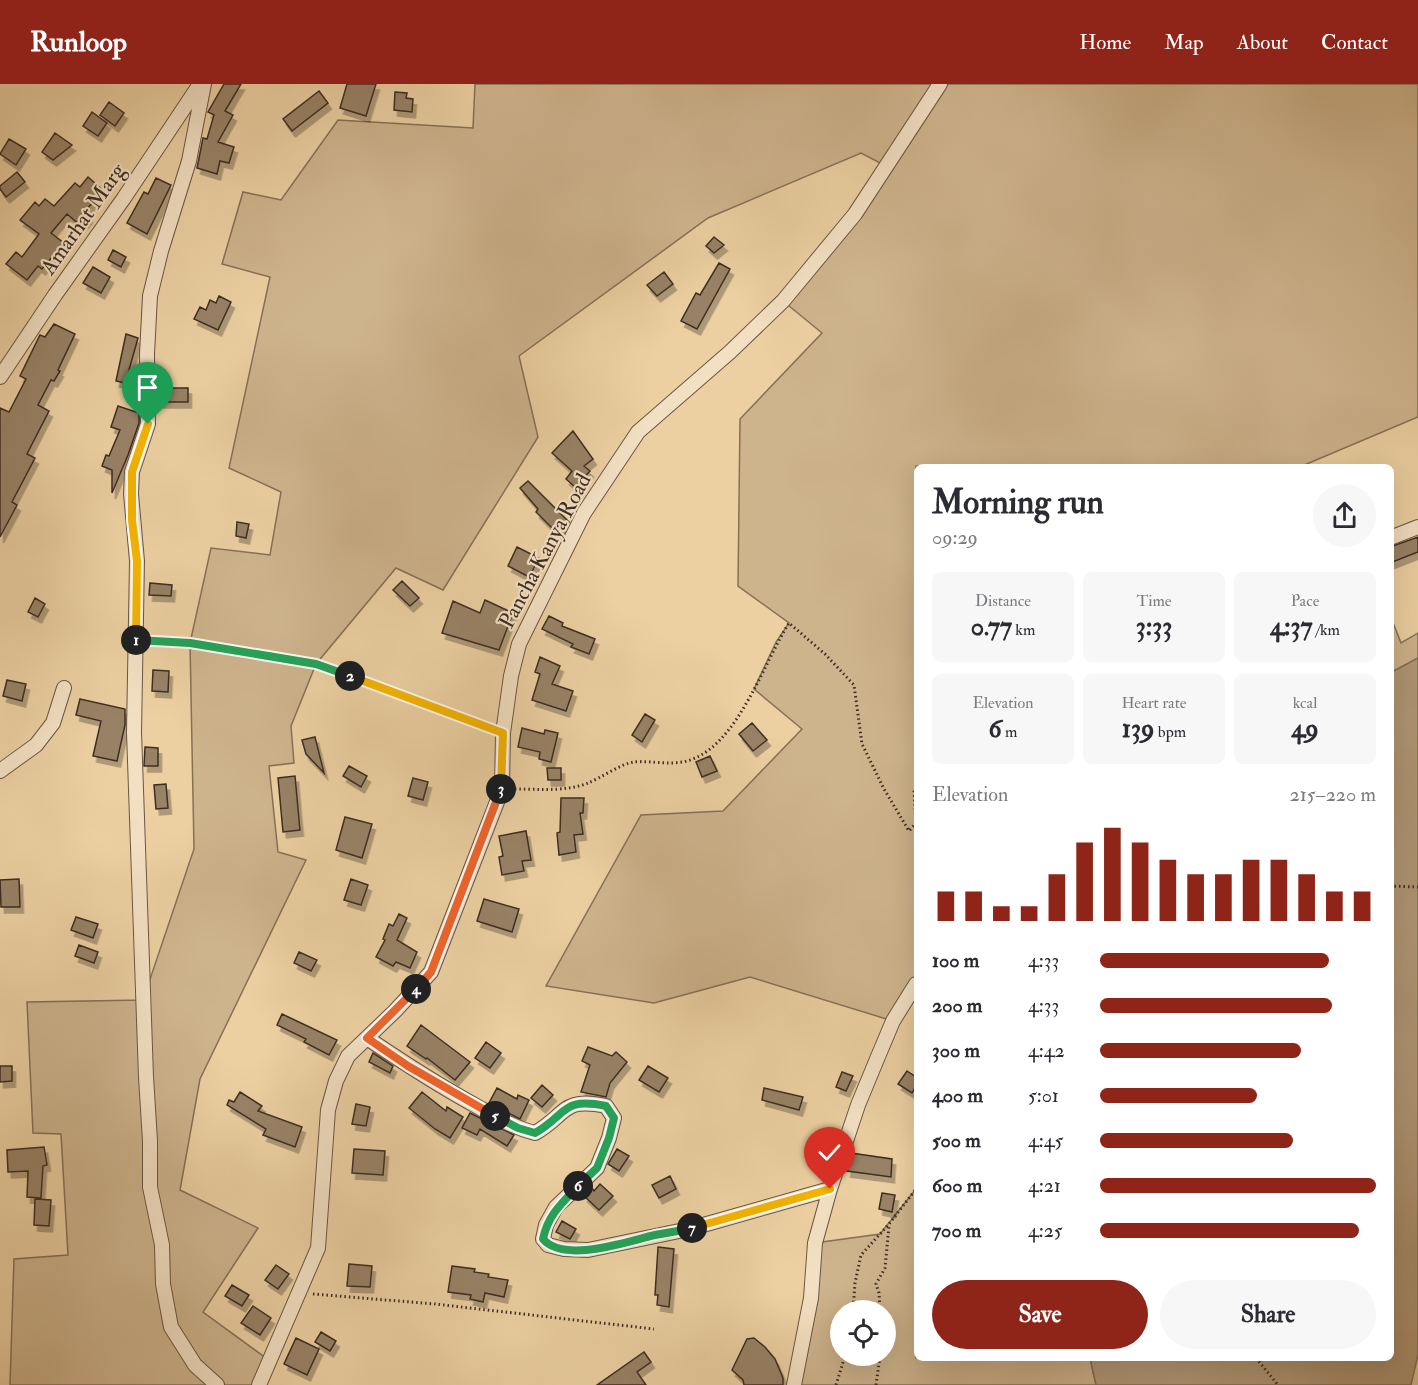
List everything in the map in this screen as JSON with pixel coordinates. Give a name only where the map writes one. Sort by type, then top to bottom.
[{"type":"street","name":"Amarhat Marg","points":[[0,377],[202,84]]},
{"type":"street","points":[[202,84],[189,161],[161,251],[150,296],[147,354],[148,424],[132,472],[131,494],[137,561],[134,732],[150,1187],[162,1245],[163,1284],[171,1328],[195,1365],[217,1385]]},
{"type":"street","name":"Pancha Kanya Road","points":[[259,1385],[318,1248],[328,1110],[333,1090],[348,1056],[431,972],[501,789],[503,733],[511,676],[519,644],[584,513],[638,432],[730,352],[783,302],[855,214],[940,84]]},
{"type":"street","points":[[1394,536],[1418,527]]},
{"type":"street","points":[[0,771],[36,745],[53,723],[64,688]]},
{"type":"street","points":[[794,1385],[811,1298],[815,1243],[830,1189],[858,1105],[877,1059],[893,1021],[914,987]]},
{"type":"street","points":[[367,1038],[458,1096],[526,1131],[535,1133],[550,1124],[566,1107],[584,1101],[606,1106],[614,1118],[597,1168],[556,1207],[546,1225],[543,1239],[548,1245],[564,1249],[588,1250],[616,1245],[689,1229],[830,1189]]},
{"type":"path","points":[[501,789],[552,790],[586,784],[632,762],[668,764],[693,759],[713,746],[728,730],[754,689],[776,642],[789,622],[825,654],[854,685],[862,744],[884,789],[909,831],[914,825]]},
{"type":"path","points":[[136,641],[190,643],[316,664],[503,733]]},
{"type":"path","points":[[1394,886],[1418,887]]},
{"type":"path","points":[[854,1300],[861,1255],[914,1192]]},
{"type":"path","points":[[879,1300],[876,1284],[885,1268],[889,1224]]},
{"type":"path","points":[[299,1293],[435,1304],[654,1329]]},
{"type":"path","points":[[1258,1361],[1278,1385]]},
{"type":"path","points":[[836,1385],[842,1366]]},
{"type":"path","points":[[876,1385],[879,1366]]},
{"type":"shaded area","points":[[475,84],[1418,84],[1418,417],[1307,464],[914,464],[914,987],[893,1021],[750,977],[654,1003],[546,986],[641,815],[723,811],[802,729],[754,689],[776,642],[789,623],[738,586],[740,419],[822,333],[783,301],[886,166],[861,153],[708,218],[519,356],[538,437],[443,590],[396,568],[316,664],[291,726],[294,763],[269,766],[278,852],[306,860],[200,1079],[180,1190],[258,1228],[203,1312],[270,1361],[259,1385],[10,1385],[14,1259],[68,1255],[61,1134],[33,1133],[27,1002],[143,1000],[194,849],[190,643],[211,548],[270,555],[281,492],[229,468],[270,277],[222,264],[243,192],[281,200],[338,120],[473,128]]},
{"type":"shaded area","points":[[1394,625],[1401,643],[1418,633],[1418,658],[1394,671]]},
{"type":"shaded area","points":[[1418,658],[1418,1355],[1411,1385],[1096,1385],[1091,1361],[1394,1361],[1394,671]]},
{"type":"shaded area","points":[[914,1192],[914,1361],[1091,1361],[1096,1385],[794,1385],[815,1243],[880,1234]]},
{"type":"building","points":[[224,84],[241,84],[225,111],[233,115],[218,142],[234,147],[229,163],[220,161],[217,174],[197,168],[203,138],[207,139],[214,115],[208,112]]},
{"type":"building","points":[[347,84],[376,84],[366,116],[340,108]]},
{"type":"building","points":[[319,91],[328,103],[292,131],[283,119]]},
{"type":"building","points":[[395,92],[407,93],[406,98],[413,99],[412,112],[394,110]]},
{"type":"building","points":[[109,102],[124,113],[115,126],[100,115]]},
{"type":"building","points":[[92,112],[107,123],[98,136],[83,126]]},
{"type":"building","points":[[55,133],[72,145],[53,160],[42,152]]},
{"type":"building","points":[[9,139],[26,149],[16,165],[0,154]]},
{"type":"building","points":[[17,172],[25,182],[6,197],[0,186]]},
{"type":"building","points":[[88,177],[103,190],[84,213],[89,217],[81,226],[67,214],[51,233],[64,243],[42,269],[38,266],[27,280],[6,264],[16,252],[22,257],[39,234],[20,220],[35,202],[39,206],[45,199],[54,206],[75,183],[80,187]]},
{"type":"building","points":[[156,178],[171,185],[147,234],[127,223],[144,192],[148,194]]},
{"type":"building","points":[[714,237],[724,245],[714,253],[706,246]]},
{"type":"building","points":[[113,250],[126,257],[121,267],[108,260]]},
{"type":"building","points":[[719,263],[730,269],[697,329],[681,321],[696,293],[700,295]]},
{"type":"building","points":[[93,267],[110,277],[101,293],[83,283]]},
{"type":"building","points":[[664,272],[673,284],[657,296],[647,285]]},
{"type":"building","points":[[219,296],[231,302],[218,330],[194,319],[200,307],[206,310],[210,300],[216,303]]},
{"type":"building","points":[[54,324],[75,334],[58,370],[60,371],[54,381],[51,380],[38,405],[49,411],[27,454],[35,458],[12,502],[17,505],[0,537],[0,408],[9,412],[26,379],[20,376],[40,335],[45,337]]},
{"type":"building","points":[[126,334],[138,338],[129,370],[138,372],[138,386],[116,381]]},
{"type":"building","points":[[158,388],[188,388],[188,402],[158,402]]},
{"type":"building","points":[[118,406],[139,413],[139,423],[112,493],[112,470],[102,466],[120,430],[111,427]]},
{"type":"building","points":[[573,431],[593,459],[584,466],[590,471],[575,487],[566,479],[572,471],[552,453]]},
{"type":"building","points":[[528,481],[569,522],[558,534],[536,512],[538,509],[520,488]]},
{"type":"building","points":[[237,522],[249,524],[246,538],[236,536]]},
{"type":"building","points":[[1418,537],[1418,552],[1394,561],[1394,546]]},
{"type":"building","points":[[517,547],[539,558],[529,577],[508,566]]},
{"type":"building","points":[[402,581],[419,598],[410,606],[393,590]]},
{"type":"building","points":[[150,583],[172,585],[171,596],[149,595]]},
{"type":"building","points":[[35,598],[45,604],[38,617],[28,612]]},
{"type":"building","points":[[485,600],[513,613],[499,650],[442,633],[453,601],[480,613]]},
{"type":"building","points":[[549,616],[563,623],[562,626],[595,639],[589,654],[571,647],[573,644],[542,629]]},
{"type":"building","points":[[540,657],[560,666],[552,684],[573,691],[566,711],[532,700],[540,674],[535,672]]},
{"type":"building","points":[[153,670],[169,671],[168,692],[152,691]]},
{"type":"building","points":[[7,680],[26,684],[22,701],[3,696]]},
{"type":"building","points":[[80,699],[125,709],[125,725],[117,761],[93,756],[101,721],[76,715]]},
{"type":"building","points":[[645,714],[655,720],[642,742],[632,735]]},
{"type":"building","points":[[752,723],[767,740],[753,751],[739,734]]},
{"type":"building","points":[[522,728],[544,734],[545,730],[558,733],[551,762],[539,759],[540,752],[518,747]]},
{"type":"building","points":[[315,737],[324,773],[306,754],[302,740]]},
{"type":"building","points":[[145,747],[158,748],[158,766],[144,766]]},
{"type":"building","points":[[710,756],[717,771],[702,777],[696,762]]},
{"type":"building","points":[[349,766],[367,776],[361,787],[343,776]]},
{"type":"building","points":[[547,768],[561,768],[561,780],[548,780]]},
{"type":"building","points":[[295,776],[300,830],[283,832],[278,778]]},
{"type":"building","points":[[413,778],[428,782],[423,800],[408,796]]},
{"type":"building","points":[[166,784],[168,808],[156,809],[154,785]]},
{"type":"building","points":[[561,798],[584,798],[583,813],[580,813],[583,834],[574,835],[576,852],[559,855],[557,833],[560,832]]},
{"type":"building","points":[[345,817],[372,824],[362,858],[336,850]]},
{"type":"building","points":[[526,831],[531,860],[522,861],[524,871],[502,875],[499,857],[503,856],[499,836]]},
{"type":"building","points":[[19,879],[20,907],[1,907],[0,880]]},
{"type":"building","points":[[351,879],[368,885],[361,905],[344,900]]},
{"type":"building","points":[[484,899],[519,909],[512,932],[477,921]]},
{"type":"building","points":[[399,914],[407,918],[397,940],[417,952],[410,968],[396,962],[393,966],[376,957],[385,940],[383,939],[389,924],[393,926]]},
{"type":"building","points":[[76,917],[98,924],[93,938],[71,930]]},
{"type":"building","points":[[79,945],[98,952],[94,963],[75,956]]},
{"type":"building","points":[[299,952],[317,960],[311,971],[294,963]]},
{"type":"building","points":[[282,1014],[337,1040],[329,1055],[304,1042],[306,1039],[277,1025]]},
{"type":"building","points":[[421,1025],[470,1062],[455,1080],[407,1046]]},
{"type":"building","points":[[486,1042],[501,1053],[490,1068],[475,1058]]},
{"type":"building","points":[[588,1047],[612,1056],[616,1052],[627,1062],[610,1083],[606,1097],[581,1092],[590,1065],[582,1061]]},
{"type":"building","points":[[373,1053],[393,1066],[390,1073],[369,1062]]},
{"type":"building","points":[[0,1066],[12,1066],[12,1081],[0,1082]]},
{"type":"building","points":[[648,1066],[668,1078],[659,1092],[639,1080]]},
{"type":"building","points":[[907,1071],[914,1076],[912,1093],[898,1084]]},
{"type":"building","points":[[842,1072],[853,1076],[846,1091],[836,1087]]},
{"type":"building","points":[[542,1085],[553,1095],[542,1107],[531,1098]]},
{"type":"building","points":[[497,1088],[517,1099],[518,1095],[529,1100],[520,1119],[489,1103]]},
{"type":"building","points":[[764,1088],[803,1097],[799,1110],[762,1100]]},
{"type":"building","points":[[240,1092],[262,1106],[258,1111],[302,1127],[295,1147],[263,1135],[266,1129],[227,1105],[229,1100],[234,1102]]},
{"type":"building","points":[[422,1092],[446,1111],[447,1107],[463,1117],[450,1138],[409,1108]]},
{"type":"building","points":[[356,1104],[370,1107],[366,1126],[352,1124]]},
{"type":"building","points":[[470,1113],[514,1135],[507,1146],[480,1129],[477,1135],[462,1128]]},
{"type":"building","points":[[44,1147],[47,1165],[43,1166],[41,1198],[27,1197],[28,1171],[8,1172],[7,1150]]},
{"type":"building","points":[[354,1149],[385,1151],[383,1175],[352,1173]]},
{"type":"building","points":[[617,1149],[629,1156],[619,1171],[608,1164]]},
{"type":"building","points":[[851,1153],[892,1159],[891,1177],[847,1171]]},
{"type":"building","points":[[670,1176],[676,1189],[659,1198],[652,1185]]},
{"type":"building","points":[[600,1184],[613,1196],[599,1210],[584,1196],[592,1188],[594,1191]]},
{"type":"building","points":[[882,1193],[895,1195],[892,1212],[879,1209]]},
{"type":"building","points":[[35,1199],[51,1200],[49,1226],[34,1225]]},
{"type":"building","points":[[562,1221],[576,1229],[570,1239],[556,1232]]},
{"type":"building","points":[[658,1247],[674,1249],[669,1307],[657,1305],[658,1295],[655,1295]]},
{"type":"building","points":[[349,1264],[372,1266],[370,1287],[347,1286]]},
{"type":"building","points":[[276,1265],[289,1274],[278,1289],[265,1280]]},
{"type":"building","points":[[452,1266],[475,1269],[474,1272],[489,1274],[488,1277],[508,1280],[504,1297],[485,1293],[483,1302],[470,1299],[471,1295],[448,1292]]},
{"type":"building","points":[[232,1285],[249,1295],[242,1306],[225,1296]]},
{"type":"building","points":[[253,1306],[271,1318],[260,1335],[241,1323]]},
{"type":"building","points":[[321,1332],[336,1341],[330,1351],[315,1342]]},
{"type":"building","points":[[296,1338],[319,1349],[307,1375],[284,1364]]},
{"type":"building","points":[[754,1338],[775,1359],[783,1378],[783,1385],[744,1385],[743,1380],[732,1370],[747,1339]]},
{"type":"building","points":[[644,1352],[651,1362],[637,1372],[646,1385],[597,1385]]},
{"type":"route","points":[[148,424],[132,472],[132,520],[137,561],[136,641],[190,643],[316,664],[503,733],[501,789],[431,972],[367,1038],[458,1096],[518,1128],[535,1133],[550,1124],[566,1107],[584,1101],[606,1106],[614,1118],[597,1168],[556,1207],[546,1225],[543,1239],[548,1245],[564,1249],[588,1250],[616,1245],[689,1229],[830,1189]]}]
